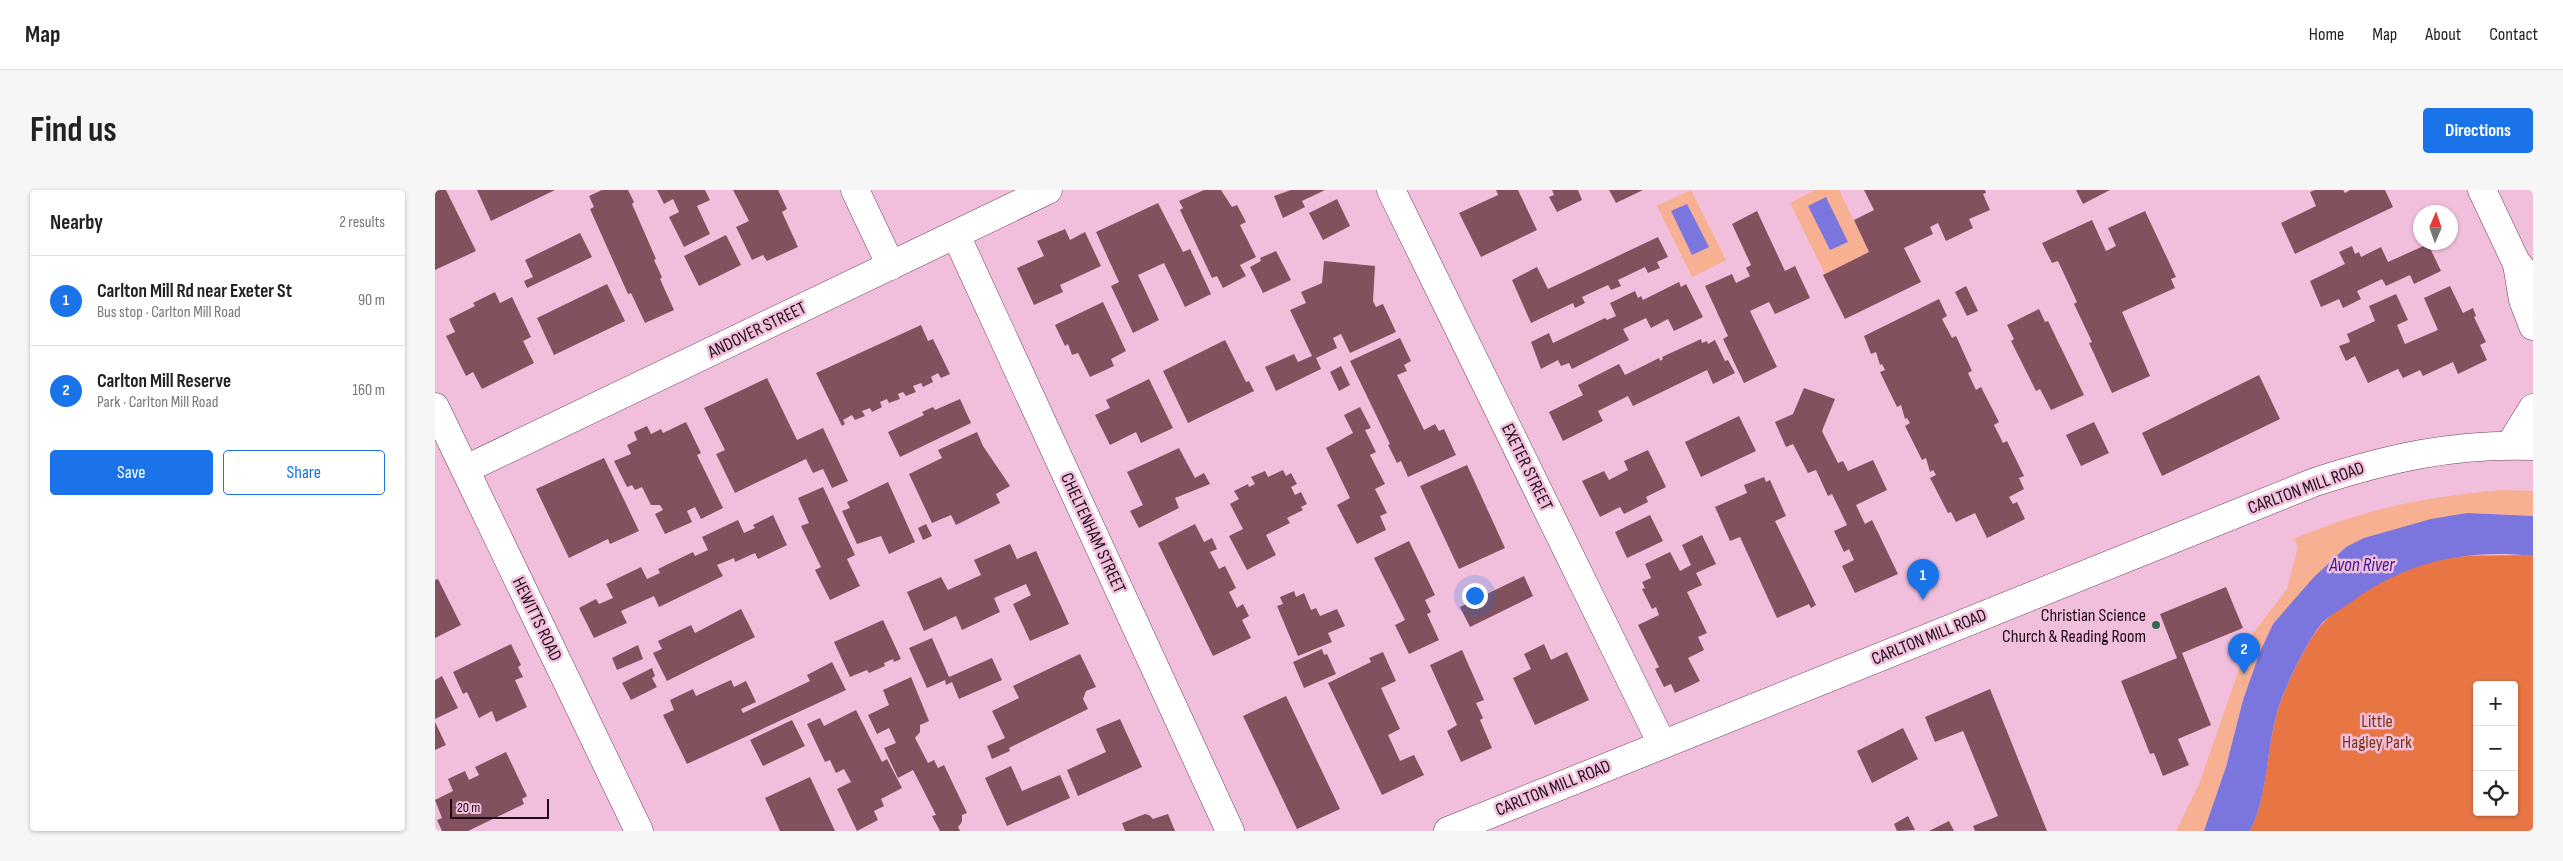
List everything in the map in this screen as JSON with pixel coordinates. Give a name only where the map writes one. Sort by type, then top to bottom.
[{"type":"street","points":[[855,190],[891,266]]},
{"type":"street","name":"ANDOVER STREET","points":[[466,469],[1048,190]]},
{"type":"street","name":"EXETER STREET","points":[[1391,190],[1662,744]]},
{"type":"street","points":[[2482,190],[2525,272],[2523,300],[2533,326]]},
{"type":"street","name":"CHELTENHAM STREET","points":[[956,234],[1230,831]]},
{"type":"street","name":"HEWITTS ROAD","points":[[435,407],[639,831]]},
{"type":"street","points":[[2521,446],[2533,408]]},
{"type":"street","name":"CARLTON MILL ROAD","points":[[1448,831],[2315,482],[2369,464],[2413,454],[2521,446]]},
{"type":"shaded area","points":[[1691,190],[1726,260],[1692,277],[1657,206]]},
{"type":"shaded area","points":[[1815,190],[1839,190],[1869,252],[1825,274],[1790,203]]},
{"type":"shaded area","points":[[2501,490],[2533,491],[2533,516],[2467,513],[2346,547],[2329,562],[2273,624],[2260,652],[2243,700],[2226,767],[2204,831],[2176,831],[2200,782],[2250,637],[2287,589],[2298,547],[2294,539],[2344,520],[2395,506],[2421,500]]},
{"type":"green space","name":"Little Hagley Park","points":[[2460,556],[2533,556],[2533,831],[2250,831],[2261,801],[2279,706],[2292,674],[2318,629],[2336,612],[2363,592],[2393,576],[2440,559]]},
{"type":"water","points":[[1826,197],[1848,242],[1830,250],[1808,206]]},
{"type":"water","points":[[1687,204],[1709,247],[1692,255],[1671,211]]},
{"type":"water","name":"Avon River","points":[[2467,513],[2533,516],[2533,556],[2485,554],[2439,561],[2417,567],[2375,587],[2323,622],[2317,629],[2292,674],[2279,706],[2261,801],[2250,831],[2204,831],[2226,767],[2243,700],[2260,652],[2273,624],[2313,578],[2346,547],[2364,538],[2431,519]]},
{"type":"building","points":[[435,190],[446,190],[476,251],[435,270]]},
{"type":"building","points":[[477,190],[555,190],[491,221]]},
{"type":"building","points":[[602,190],[628,190],[634,202],[632,204],[656,259],[654,260],[662,277],[660,279],[674,310],[645,323],[631,293],[628,294],[590,209],[594,207],[589,196]]},
{"type":"building","points":[[657,190],[705,190],[710,200],[697,206],[710,234],[684,247],[669,217],[679,212],[673,199],[664,204]]},
{"type":"building","points":[[733,190],[778,190],[787,209],[782,212],[798,247],[767,261],[763,255],[752,260],[736,227],[749,221]]},
{"type":"building","points":[[1204,190],[1221,190],[1232,207],[1237,205],[1246,222],[1240,225],[1256,257],[1240,265],[1246,276],[1223,288],[1217,276],[1212,278],[1180,210],[1183,208],[1179,201]]},
{"type":"building","points":[[1291,190],[1325,190],[1302,201],[1305,207],[1283,218],[1274,196]]},
{"type":"building","points":[[1496,190],[1518,190],[1537,230],[1481,257],[1459,213],[1498,195]]},
{"type":"building","points":[[1552,190],[1578,190],[1582,200],[1557,212],[1549,197],[1554,195]]},
{"type":"building","points":[[1609,190],[1643,190],[1616,203]]},
{"type":"building","points":[[1864,190],[1985,190],[1986,193],[1983,194],[1990,210],[1969,219],[1973,228],[1946,241],[1938,223],[1930,227],[1933,234],[1904,248],[1921,282],[1845,319],[1823,275],[1869,252],[1854,220],[1874,210]]},
{"type":"building","points":[[2076,190],[2110,190],[2083,204]]},
{"type":"building","points":[[2315,190],[2343,190],[2345,193],[2350,190],[2385,190],[2393,207],[2295,254],[2281,223],[2316,206],[2310,192]]},
{"type":"building","points":[[1337,199],[1350,226],[1323,240],[1309,213]]},
{"type":"building","points":[[1158,203],[1183,252],[1190,249],[1211,294],[1185,307],[1164,263],[1138,275],[1159,320],[1133,333],[1111,286],[1119,282],[1096,232]]},
{"type":"building","points":[[1757,211],[1785,271],[1795,266],[1810,298],[1775,314],[1769,302],[1750,311],[1777,367],[1744,383],[1723,339],[1728,336],[1705,286],[1732,274],[1736,283],[1750,276],[1746,268],[1751,265],[1732,224]]},
{"type":"building","points":[[2145,211],[2176,277],[2171,279],[2175,288],[2122,312],[2150,376],[2112,393],[2089,343],[2092,342],[2074,304],[2077,302],[2058,261],[2052,263],[2042,243],[2092,220],[2106,251],[2116,246],[2108,228]]},
{"type":"building","points":[[1065,229],[1070,240],[1085,232],[1101,266],[1060,285],[1063,292],[1034,305],[1017,268],[1044,256],[1037,241]]},
{"type":"building","points":[[580,233],[592,257],[527,288],[524,281],[533,277],[525,260]]},
{"type":"building","points":[[726,235],[741,265],[699,286],[684,256]]},
{"type":"building","points":[[1658,237],[1668,257],[1657,262],[1660,268],[1648,273],[1645,267],[1618,280],[1621,286],[1611,290],[1608,285],[1582,297],[1585,303],[1575,308],[1573,303],[1531,323],[1512,280],[1537,267],[1548,289]]},
{"type":"building","points":[[2352,246],[2355,254],[2359,252],[2361,257],[2381,247],[2388,262],[2415,250],[2431,250],[2441,271],[2414,284],[2410,275],[2386,286],[2382,279],[2357,291],[2361,299],[2343,308],[2339,299],[2321,307],[2310,281],[2345,264],[2339,252]]},
{"type":"building","points":[[1276,251],[1291,280],[1263,293],[1250,267],[1261,261],[1260,258]]},
{"type":"building","points":[[1324,261],[1375,266],[1373,301],[1376,307],[1383,304],[1396,332],[1350,353],[1341,334],[1333,338],[1337,348],[1316,358],[1321,369],[1276,391],[1265,367],[1294,354],[1298,362],[1312,356],[1290,310],[1306,303],[1301,292],[1322,283]]},
{"type":"building","points":[[1679,282],[1681,287],[1686,284],[1703,317],[1674,331],[1668,319],[1651,328],[1646,318],[1623,329],[1629,340],[1572,369],[1569,363],[1561,366],[1558,360],[1541,369],[1531,342],[1549,333],[1553,343],[1605,318],[1607,320],[1616,316],[1610,303],[1635,291],[1638,298],[1641,296],[1643,300]]},
{"type":"building","points":[[607,284],[625,321],[554,355],[537,318]]},
{"type":"building","points":[[1966,286],[1978,311],[1967,316],[1955,292]]},
{"type":"building","points":[[2450,286],[2463,313],[2473,308],[2476,316],[2474,317],[2486,342],[2480,345],[2487,360],[2458,374],[2453,362],[2423,376],[2420,370],[2403,378],[2398,369],[2368,383],[2355,356],[2346,361],[2339,346],[2350,342],[2347,334],[2375,321],[2369,306],[2396,294],[2408,320],[2397,325],[2405,344],[2438,330],[2424,298]]},
{"type":"building","points":[[495,292],[500,303],[512,297],[531,337],[523,341],[534,363],[482,389],[473,372],[466,376],[446,336],[455,332],[449,319],[475,306],[473,303]]},
{"type":"building","points":[[1939,299],[1947,316],[1942,319],[1952,338],[1956,336],[1972,371],[1968,373],[1976,390],[1981,387],[1999,422],[1994,425],[2003,443],[2007,441],[2024,476],[2019,478],[2024,489],[2009,497],[2013,504],[2017,502],[2025,519],[1987,538],[1975,513],[1956,522],[1951,512],[1948,513],[1930,478],[1936,475],[1933,470],[1930,472],[1926,458],[1922,460],[1905,426],[1910,423],[1907,418],[1905,419],[1901,405],[1897,407],[1880,372],[1885,370],[1882,364],[1880,365],[1876,352],[1871,354],[1864,336]]},
{"type":"building","points":[[1103,302],[1126,351],[1111,359],[1114,366],[1090,377],[1078,353],[1072,355],[1068,344],[1065,346],[1055,325]]},
{"type":"building","points":[[2039,309],[2045,322],[2048,321],[2084,395],[2051,410],[2040,389],[2036,391],[2011,341],[2014,339],[2007,325]]},
{"type":"building","points":[[921,325],[928,341],[933,339],[950,374],[941,378],[938,373],[931,377],[933,382],[923,387],[921,383],[913,386],[916,392],[906,396],[903,392],[898,394],[900,399],[889,403],[887,399],[880,402],[882,407],[872,412],[870,408],[862,411],[865,416],[855,420],[852,415],[843,420],[845,424],[842,426],[816,373]]},
{"type":"building","points":[[1400,338],[1411,361],[1404,365],[1407,371],[1397,375],[1424,430],[1435,424],[1439,431],[1444,429],[1456,455],[1408,477],[1401,461],[1397,463],[1388,445],[1390,444],[1350,361]]},
{"type":"building","points":[[1701,339],[1702,343],[1707,341],[1708,344],[1715,340],[1725,361],[1728,360],[1735,373],[1713,384],[1707,370],[1633,406],[1628,396],[1598,411],[1603,421],[1563,441],[1549,412],[1583,395],[1578,385],[1619,364],[1625,375],[1659,358],[1660,361],[1663,359],[1662,357]]},
{"type":"building","points":[[1225,340],[1246,382],[1249,381],[1254,391],[1188,423],[1163,371]]},
{"type":"building","points":[[1341,366],[1350,385],[1339,391],[1330,372]]},
{"type":"building","points":[[2259,375],[2280,419],[2162,476],[2142,433]]},
{"type":"building","points":[[767,378],[797,440],[823,428],[848,481],[832,488],[823,469],[813,473],[806,459],[735,493],[716,454],[725,450],[704,408]]},
{"type":"building","points":[[1149,379],[1173,428],[1141,443],[1136,432],[1110,445],[1095,415],[1110,408],[1106,400]]},
{"type":"building","points":[[1804,388],[1835,399],[1822,431],[1838,463],[1843,461],[1848,471],[1873,460],[1887,490],[1856,505],[1865,524],[1872,520],[1898,574],[1855,593],[1842,566],[1854,560],[1849,549],[1844,552],[1834,531],[1847,525],[1832,494],[1828,496],[1816,470],[1808,473],[1793,444],[1786,447],[1775,422],[1793,414]]},
{"type":"building","points":[[960,399],[971,423],[900,457],[888,432],[924,415],[922,412],[933,407],[935,410]]},
{"type":"building","points":[[1360,407],[1371,428],[1365,430],[1376,452],[1370,455],[1385,484],[1375,489],[1387,513],[1380,516],[1386,530],[1357,544],[1337,505],[1350,498],[1326,448],[1353,433],[1344,415]]},
{"type":"building","points":[[1739,416],[1756,451],[1701,477],[1685,442]]},
{"type":"building","points":[[686,422],[701,453],[697,455],[723,508],[701,519],[695,507],[687,511],[692,522],[665,534],[655,514],[663,510],[660,505],[651,505],[642,487],[635,490],[632,485],[627,487],[614,461],[631,454],[627,445],[637,440],[634,432],[647,426],[651,434],[661,429],[663,433]]},
{"type":"building","points":[[2094,422],[2109,453],[2081,466],[2066,435]]},
{"type":"building","points":[[977,432],[983,446],[1010,486],[996,494],[1000,503],[956,525],[951,515],[932,523],[909,474],[942,458],[938,450]]},
{"type":"building","points":[[1179,448],[1195,478],[1204,473],[1210,484],[1175,498],[1179,508],[1139,528],[1130,511],[1143,505],[1127,472]]},
{"type":"building","points":[[1648,450],[1666,487],[1646,497],[1648,502],[1624,514],[1620,507],[1600,517],[1582,481],[1604,471],[1609,480],[1628,470],[1624,461]]},
{"type":"building","points":[[604,458],[639,531],[610,544],[608,539],[569,558],[536,489]]},
{"type":"building","points":[[1467,465],[1505,548],[1459,569],[1420,486]]},
{"type":"building","points":[[1283,470],[1286,476],[1291,473],[1297,484],[1291,487],[1295,495],[1301,492],[1307,504],[1301,507],[1303,510],[1287,518],[1290,523],[1266,535],[1276,555],[1247,570],[1229,536],[1243,529],[1230,504],[1239,499],[1234,491],[1248,484],[1249,487],[1255,484],[1251,477],[1265,471],[1268,477]]},
{"type":"building","points":[[1764,477],[1766,482],[1770,480],[1786,516],[1775,521],[1816,605],[1811,608],[1809,604],[1777,618],[1740,537],[1730,541],[1715,507],[1747,493],[1744,485]]},
{"type":"building","points":[[888,482],[915,542],[889,554],[881,536],[857,544],[842,511],[850,508],[847,502]]},
{"type":"building","points":[[823,487],[855,555],[847,559],[860,586],[830,600],[815,570],[821,567],[801,526],[809,523],[798,498]]},
{"type":"building","points":[[773,515],[787,545],[758,559],[755,553],[735,562],[734,558],[717,565],[723,576],[659,607],[654,596],[621,611],[627,623],[594,638],[579,608],[596,599],[599,604],[613,598],[606,584],[641,567],[647,579],[660,573],[658,569],[693,552],[695,556],[708,550],[702,537],[738,520],[744,533],[755,528],[753,525]]},
{"type":"building","points":[[1650,515],[1663,541],[1627,558],[1615,532]]},
{"type":"building","points":[[926,524],[932,536],[923,540],[918,528]]},
{"type":"building","points":[[1195,524],[1204,542],[1212,538],[1217,549],[1210,552],[1219,569],[1225,566],[1236,588],[1229,592],[1237,608],[1243,604],[1249,616],[1242,620],[1251,638],[1213,656],[1158,543]]},
{"type":"building","points":[[1702,535],[1716,564],[1696,573],[1702,585],[1687,592],[1707,633],[1698,637],[1704,650],[1688,658],[1700,681],[1675,693],[1671,684],[1664,687],[1655,669],[1659,667],[1638,625],[1659,615],[1656,607],[1652,609],[1642,589],[1645,588],[1642,582],[1651,578],[1645,564],[1670,552],[1680,571],[1691,565],[1682,545]]},
{"type":"building","points":[[1409,541],[1435,595],[1425,600],[1431,612],[1427,614],[1439,640],[1409,654],[1395,625],[1405,620],[1374,558]]},
{"type":"building","points":[[1010,544],[1017,559],[1036,551],[1069,624],[1030,641],[1013,604],[1031,595],[1026,584],[994,598],[1000,612],[962,630],[956,616],[924,631],[907,592],[941,577],[948,590],[981,575],[974,560]]},
{"type":"building","points":[[1524,576],[1533,596],[1470,627],[1460,607]]},
{"type":"building","points":[[438,579],[461,625],[435,638],[435,580]]},
{"type":"building","points":[[2226,587],[2243,628],[2182,653],[2211,725],[2178,739],[2189,765],[2163,776],[2154,753],[2150,754],[2121,681],[2177,658],[2160,614]]},
{"type":"building","points":[[1294,591],[1296,597],[1304,593],[1311,610],[1316,608],[1320,616],[1337,609],[1345,626],[1328,633],[1332,642],[1298,656],[1277,606],[1283,604],[1280,597]]},
{"type":"building","points":[[741,609],[755,637],[667,681],[653,653],[662,649],[658,641],[691,625],[695,633]]},
{"type":"building","points":[[883,620],[901,659],[894,662],[893,659],[884,663],[885,666],[869,673],[867,670],[850,677],[834,642]]},
{"type":"building","points":[[932,638],[949,677],[992,658],[1002,680],[959,699],[952,682],[946,685],[945,680],[927,688],[909,648]]},
{"type":"building","points":[[511,644],[521,665],[518,667],[523,677],[515,680],[527,707],[496,722],[492,711],[479,718],[467,692],[463,694],[453,672]]},
{"type":"building","points":[[1544,644],[1551,660],[1567,652],[1589,700],[1535,725],[1513,678],[1531,669],[1524,654]]},
{"type":"building","points":[[638,645],[643,659],[617,670],[612,658]]},
{"type":"building","points":[[1322,649],[1324,655],[1327,654],[1336,674],[1304,688],[1293,662]]},
{"type":"building","points":[[1462,650],[1484,700],[1476,703],[1483,718],[1480,720],[1492,748],[1461,762],[1447,731],[1457,725],[1430,665]]},
{"type":"building","points":[[1383,652],[1396,681],[1381,688],[1400,729],[1388,735],[1400,761],[1414,755],[1424,775],[1382,795],[1328,683],[1371,662],[1369,658]]},
{"type":"building","points":[[1080,654],[1096,687],[1086,691],[1083,699],[1088,709],[1009,748],[1010,751],[992,759],[987,746],[1005,738],[992,711],[1019,698],[1013,686]]},
{"type":"building","points":[[832,662],[846,690],[687,764],[663,715],[674,710],[670,700],[693,689],[696,696],[731,680],[734,687],[746,681],[756,702],[741,709],[743,713],[810,681],[807,675]]},
{"type":"building","points":[[652,668],[655,676],[652,678],[657,687],[631,700],[622,683]]},
{"type":"building","points":[[442,676],[458,708],[435,719],[435,680]]},
{"type":"building","points":[[911,677],[929,721],[920,725],[920,732],[915,738],[928,763],[934,760],[938,768],[944,765],[967,813],[962,815],[962,822],[958,827],[960,831],[940,831],[932,816],[936,815],[913,770],[898,778],[884,748],[896,743],[889,728],[877,734],[868,715],[889,705],[883,690]]},
{"type":"building","points":[[1990,689],[2047,831],[1975,831],[1973,826],[1998,816],[1963,731],[1935,742],[1925,717]]},
{"type":"building","points":[[1286,696],[1340,809],[1297,829],[1243,716]]},
{"type":"building","points":[[856,710],[882,762],[887,759],[902,788],[881,799],[884,806],[874,811],[878,820],[857,831],[837,789],[851,782],[844,769],[836,773],[830,760],[825,762],[807,724],[820,718],[824,726]]},
{"type":"building","points":[[1120,719],[1142,767],[1078,796],[1067,770],[1106,752],[1096,729]]},
{"type":"building","points":[[792,720],[805,746],[763,766],[750,740]]},
{"type":"building","points":[[435,722],[446,745],[435,750]]},
{"type":"building","points":[[1903,728],[1918,759],[1872,783],[1857,751]]},
{"type":"building","points":[[506,752],[527,796],[522,799],[524,804],[468,831],[442,831],[437,820],[442,818],[435,800],[453,791],[448,779],[465,771],[469,780],[479,775],[475,767]]},
{"type":"building","points":[[1011,766],[1022,791],[1060,775],[1070,798],[1007,826],[985,778]]},
{"type":"building","points":[[810,777],[835,831],[780,831],[765,798]]},
{"type":"building","points":[[1145,814],[1153,819],[1168,814],[1175,831],[1125,831],[1122,823]]},
{"type":"building","points":[[1908,816],[1915,830],[1897,831],[1894,824]]},
{"type":"building","points":[[1949,821],[1954,831],[1929,831]]},
{"type":"place","name":"Carlton Mill Rd near Exeter St","points":[[1923,600]]},
{"type":"place","name":"Christian Science Church & Reading Room","points":[[2156,625]]},
{"type":"place","name":"Carlton Mill Reserve","points":[[2244,674]]}]
